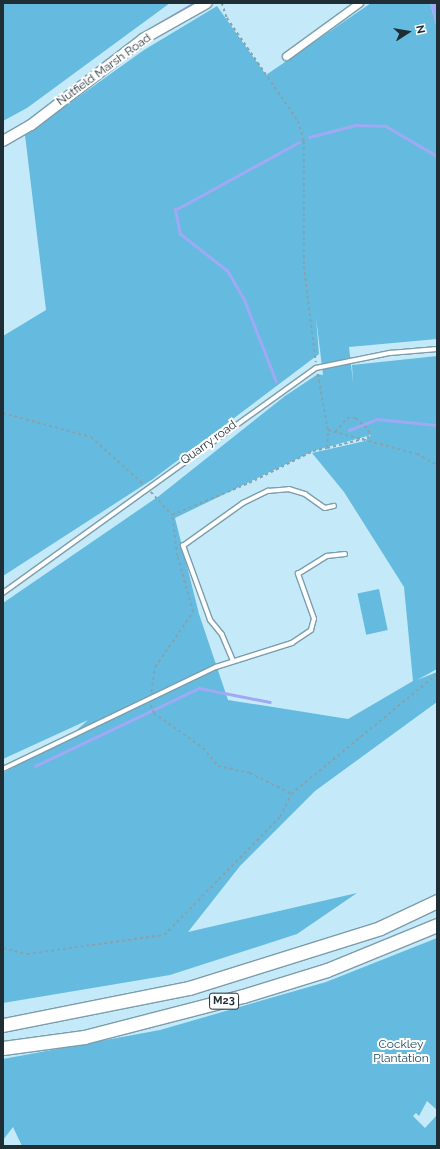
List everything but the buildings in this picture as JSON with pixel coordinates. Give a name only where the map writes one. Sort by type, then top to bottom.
[{"type":"highway","name":"M23","points":[[3,1025],[189,988],[380,928],[437,901]]},
{"type":"highway","name":"M23","points":[[3,1048],[84,1037],[243,996],[327,970],[437,926]]},
{"type":"street","name":"Nutfield Marsh Road","points":[[3,140],[31,125],[143,39],[207,3]]},
{"type":"street","points":[[286,56],[359,3]]},
{"type":"lane","name":"Quarry road","points":[[3,593],[316,368],[390,353],[437,349]]},
{"type":"lane","points":[[233,662],[222,635],[210,620],[183,546],[243,503],[268,491],[289,489],[306,494],[325,508],[334,506]]},
{"type":"lane","points":[[3,769],[149,698],[233,662],[292,643],[311,630],[314,619],[298,574],[327,556],[345,554]]},
{"type":"path","points":[[222,3],[227,18],[298,121],[304,141],[304,266],[316,368],[328,430],[367,439],[417,454],[437,465]]},
{"type":"path","points":[[335,432],[343,420],[356,418],[366,426],[367,439]]},
{"type":"path","points":[[327,448],[367,439]]},
{"type":"path","points":[[172,515],[177,556],[193,612],[155,667],[149,698],[154,713],[203,748],[218,766],[250,773],[290,794]]},
{"type":"path","points":[[3,948],[27,954],[164,935],[280,817],[290,794],[437,674]]},
{"type":"green space","points":[[3,3],[170,3],[27,108],[3,121]]},
{"type":"green space","points":[[371,3],[430,3],[437,28],[437,339],[349,347],[353,382],[352,365],[437,356],[437,669],[417,680],[437,672],[437,702],[315,791],[240,866],[188,932],[357,893],[297,934],[170,975],[3,1003],[3,773],[69,737],[88,720],[3,759],[3,603],[159,496],[285,396],[318,374],[323,375],[316,317],[319,354],[153,479],[3,576],[3,336],[46,310],[25,135],[144,50],[217,6],[266,75]],"holes":[[[371,435],[365,441],[312,453],[344,492],[404,587],[413,681],[348,719],[228,700],[199,614],[175,518],[313,451]]]},
{"type":"green space","points":[[379,589],[388,630],[366,635],[357,594]]},
{"type":"green space","name":"Cockley Plantation","points":[[437,938],[437,1110],[427,1101],[419,1116],[416,1113],[413,1116],[425,1128],[437,1115],[437,1146],[22,1146],[13,1127],[3,1140],[3,1059],[160,1030],[326,982]]},
{"type":"shaded area","points":[[430,3],[437,3],[437,28]]},
{"type":"waterway","points":[[150,29],[194,3]]},
{"type":"waterway","points":[[309,137],[356,125],[386,126],[437,156]]},
{"type":"waterway","points":[[276,382],[244,300],[227,271],[180,234],[175,210],[299,142]]},
{"type":"waterway","points":[[349,430],[377,419],[437,425]]},
{"type":"waterway","points":[[35,766],[199,688],[270,702]]}]
